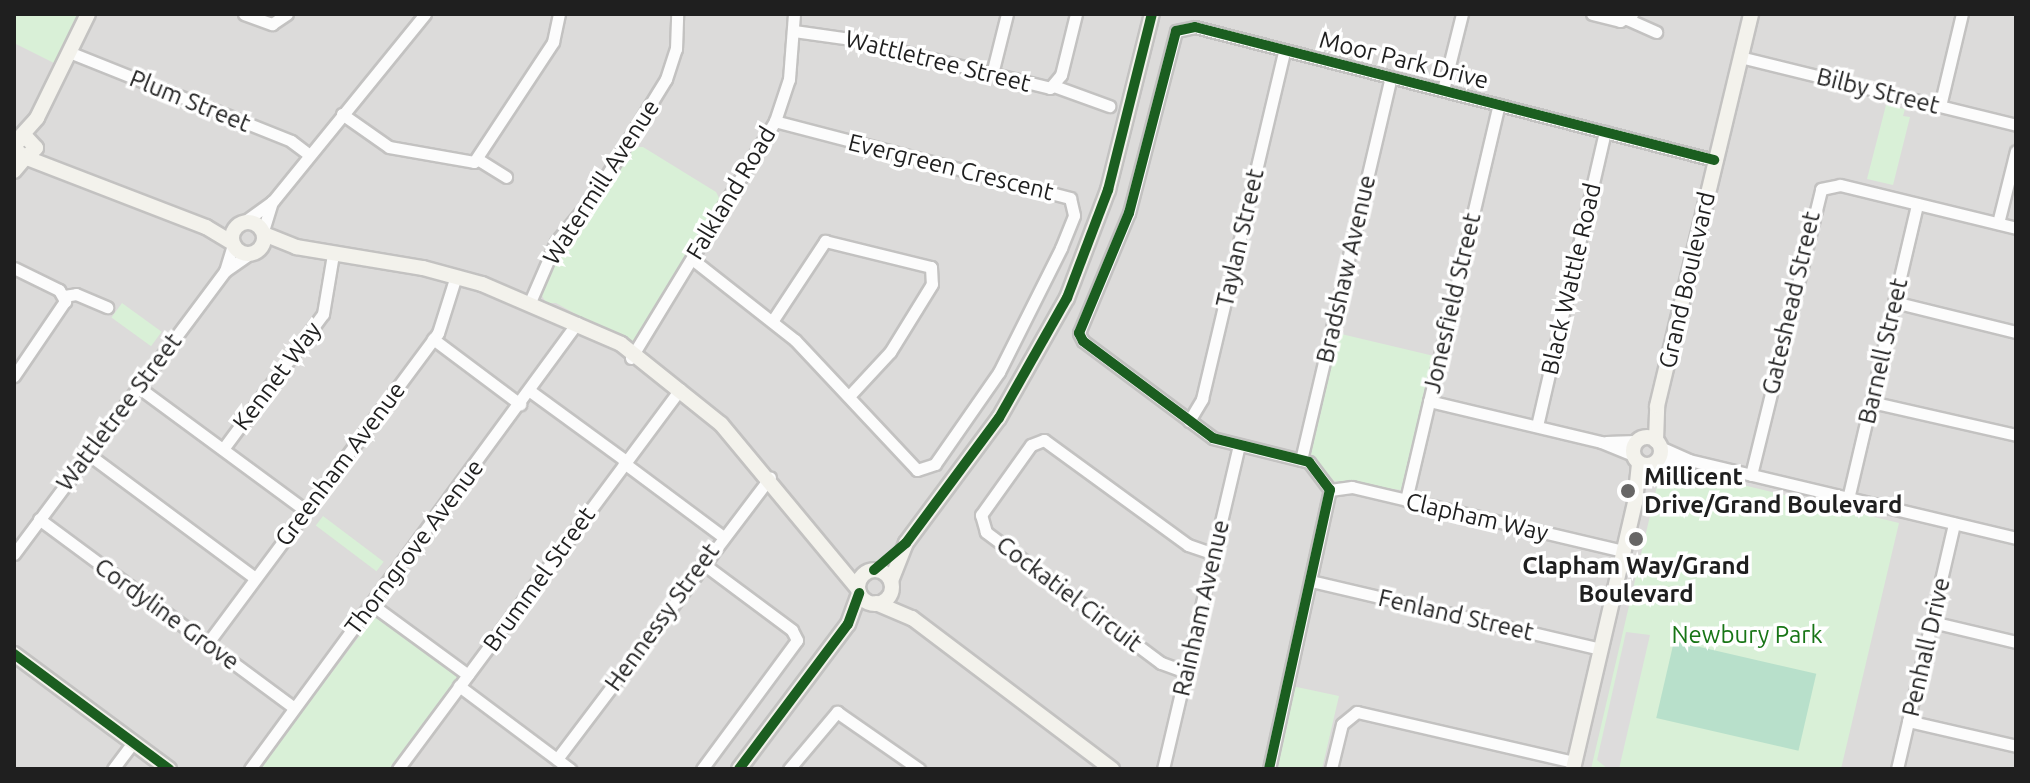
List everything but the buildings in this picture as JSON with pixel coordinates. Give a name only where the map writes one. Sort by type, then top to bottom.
[{"type":"street","points":[[14,171],[20,147],[88,14]]},
{"type":"street","points":[[244,14],[272,24],[287,14]]},
{"type":"street","points":[[233,244],[241,224],[273,201],[308,154],[425,14]]},
{"type":"street","points":[[479,160],[553,42],[559,14]]},
{"type":"street","name":"Watermill Avenue","points":[[530,302],[556,242],[594,196],[666,79],[676,49],[677,14]]},
{"type":"street","name":"Falkland Road","points":[[632,355],[775,121],[789,79],[794,14]]},
{"type":"street","points":[[992,74],[1007,14]]},
{"type":"street","name":"Wattletree Street","points":[[794,31],[851,39],[1054,86],[1076,14]]},
{"type":"street","points":[[848,624],[858,591],[871,570],[906,543],[999,418],[1067,298],[1108,190],[1152,14]]},
{"type":"street","points":[[1443,90],[1462,14]]},
{"type":"street","points":[[1592,14],[1630,16],[1656,32]]},
{"type":"street","name":"Grand Boulevard","points":[[1573,766],[1751,14]]},
{"type":"street","points":[[1940,106],[1962,14]]},
{"type":"street","name":"Moor Park Drive","points":[[1301,460],[1213,438],[1083,341],[1079,330],[1129,213],[1176,31],[1190,26],[1714,160]]},
{"type":"street","name":"Taylan Street","points":[[1189,421],[1202,399],[1284,51]]},
{"type":"street","name":"Plum Street","points":[[69,52],[291,141],[308,154]]},
{"type":"street","name":"Bilby Street","points":[[1740,57],[2016,125]]},
{"type":"street","name":"Bradshaw Avenue","points":[[1301,460],[1391,77]]},
{"type":"street","points":[[1054,86],[1109,106]]},
{"type":"street","name":"Jonesfield Street","points":[[1406,500],[1499,105]]},
{"type":"street","points":[[342,114],[389,147],[467,162],[479,160],[506,177]]},
{"type":"street","name":"Evergreen Crescent","points":[[692,259],[773,320],[850,395],[914,468],[930,469],[1015,345],[1057,259],[1074,205],[1066,196],[775,121]]},
{"type":"street","name":"Black Wattle Road","points":[[1537,426],[1605,132]]},
{"type":"street","points":[[20,147],[97,187],[206,227],[252,254],[296,247]]},
{"type":"street","points":[[1998,223],[2016,151]]},
{"type":"street","name":"Gateshead Street","points":[[1751,475],[1817,194],[1834,184],[2016,228]]},
{"type":"street","points":[[252,254],[264,233],[273,201]]},
{"type":"street","name":"Barnell Street","points":[[1848,499],[1917,204]]},
{"type":"street","points":[[206,227],[241,224],[296,247],[456,276],[530,302],[598,334],[680,389],[721,424],[840,561],[858,591],[874,603],[912,618],[1102,766]]},
{"type":"street","points":[[773,320],[825,241],[931,267],[932,284],[890,352],[850,395]]},
{"type":"street","name":"Wattletree Street","points":[[14,554],[225,271],[233,244]]},
{"type":"street","name":"Wattletree Street","points":[[225,271],[252,254]]},
{"type":"street","name":"Kennet Way","points":[[223,449],[323,314],[333,254]]},
{"type":"street","points":[[14,268],[64,296],[76,294],[107,307]]},
{"type":"street","name":"Greenham Avenue","points":[[207,644],[433,339],[446,316],[456,276]]},
{"type":"street","points":[[14,376],[62,310],[64,296]]},
{"type":"street","points":[[1894,302],[2016,332]]},
{"type":"street","name":"Thorngrove Avenue","points":[[250,769],[577,323]]},
{"type":"street","points":[[433,339],[520,404]]},
{"type":"street","points":[[138,387],[306,511]]},
{"type":"street","name":"Brummel Street","points":[[398,769],[680,389]]},
{"type":"street","points":[[530,391],[722,536]]},
{"type":"street","points":[[1429,401],[2016,538]]},
{"type":"street","points":[[1871,402],[2016,435]]},
{"type":"street","name":"Cockatiel Circuit","points":[[1186,672],[1161,663],[986,532],[979,519],[1031,445],[1044,440],[1188,545],[1214,554]]},
{"type":"street","name":"Rainham Avenue","points":[[1163,769],[1239,446]]},
{"type":"street","points":[[88,454],[255,578]]},
{"type":"street","points":[[1269,769],[1330,490],[1318,468],[1301,460]]},
{"type":"street","name":"Hennessy Street","points":[[557,759],[722,536],[770,477]]},
{"type":"street","name":"Clapham Way","points":[[1330,490],[1352,487],[1623,551]]},
{"type":"street","name":"Cordyline Grove","points":[[39,519],[294,708]]},
{"type":"street","name":"Penhall Drive","points":[[1897,769],[1954,524]]},
{"type":"street","points":[[739,769],[848,624],[874,603],[886,599],[906,543]]},
{"type":"street","points":[[840,561],[871,570],[891,583],[912,618]]},
{"type":"street","points":[[702,563],[792,630],[795,643],[702,769]]},
{"type":"street","name":"Fenland Street","points":[[1311,581],[1600,649]]},
{"type":"street","points":[[371,604],[468,675]]},
{"type":"street","points":[[1932,622],[2016,642]]},
{"type":"street","points":[[14,654],[169,769]]},
{"type":"street","points":[[459,686],[570,769]]},
{"type":"street","points":[[789,769],[837,712],[919,769]]},
{"type":"street","points":[[1331,769],[1342,724],[1357,712],[1573,766]]},
{"type":"street","points":[[1908,721],[2016,746]]},
{"type":"street","points":[[113,769],[133,742]]},
{"type":"shaded area","points":[[14,14],[2016,14],[2016,769],[14,769]]},
{"type":"shaded area","points":[[1626,632],[1650,635],[1619,769],[1608,769],[1597,760]]},
{"type":"green space","points":[[14,14],[83,14],[56,64],[14,43]]},
{"type":"green space","points":[[1886,105],[1905,109],[1903,116],[1910,117],[1893,185],[1867,179]]},
{"type":"green space","points":[[634,147],[643,147],[716,192],[720,200],[637,340],[627,343],[556,303],[546,303],[541,294],[561,244]]},
{"type":"green space","points":[[122,303],[162,332],[151,346],[111,318]]},
{"type":"green space","points":[[1337,333],[1434,356],[1401,490],[1334,481],[1311,454]]},
{"type":"green space","name":"Newbury Park","points":[[1673,468],[1899,523],[1841,769],[1591,769],[1659,477]]},
{"type":"green space","points":[[323,516],[384,562],[376,571],[316,526]]},
{"type":"green space","points":[[376,614],[459,676],[391,769],[259,769]]},
{"type":"green space","points":[[1674,641],[1816,674],[1798,751],[1656,718]]},
{"type":"green space","points":[[1292,686],[1339,696],[1322,769],[1274,769]]},
{"type":"cycle path","points":[[874,570],[906,543],[999,418],[1067,298],[1108,190],[1152,14]]},
{"type":"cycle path","points":[[1269,769],[1330,490],[1309,462],[1213,438],[1083,341],[1079,333],[1129,213],[1176,31],[1195,27],[1714,160]]},
{"type":"cycle path","points":[[739,769],[848,624],[859,593]]},
{"type":"cycle path","points":[[14,654],[169,769]]},
{"type":"place","name":"Millicent Drive/Grand Boulevard","points":[[1628,491]]},
{"type":"place","name":"Clapham Way/Grand Boulevard","points":[[1636,539]]}]
